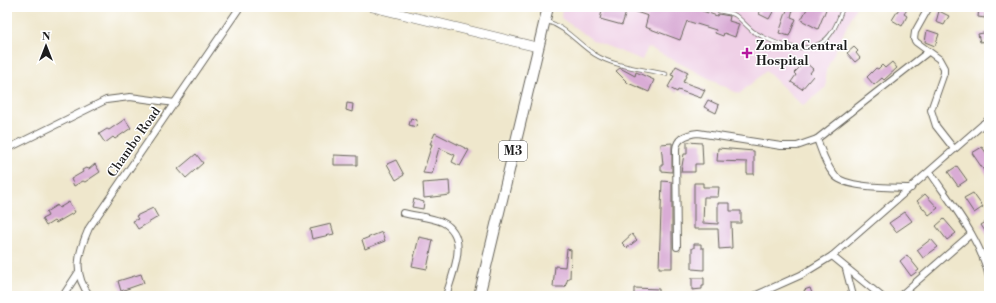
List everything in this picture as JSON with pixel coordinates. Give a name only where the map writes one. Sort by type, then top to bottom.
[{"type":"highway","name":"M3","points":[[479,296],[548,7]]},
{"type":"main road","points":[[372,7],[537,48]]},
{"type":"street","name":"Chambo Road","points":[[63,296],[78,273],[80,257],[89,228],[240,7]]},
{"type":"street","points":[[929,7],[913,36],[916,42],[942,62],[944,73],[931,110],[936,126],[954,149]]},
{"type":"street","points":[[677,247],[676,144],[682,138],[698,133],[781,146],[797,146],[817,139],[928,52]]},
{"type":"street","points":[[7,149],[106,100],[130,97],[175,103]]},
{"type":"street","points":[[754,296],[802,275],[832,256],[930,172],[986,121],[989,132]]},
{"type":"street","points":[[817,139],[828,166],[836,177],[858,184],[911,188]]},
{"type":"street","points":[[930,172],[971,234],[985,260],[989,277]]},
{"type":"street","points":[[403,213],[442,222],[455,233],[458,251],[446,296]]},
{"type":"street","points":[[900,296],[971,234]]},
{"type":"street","points":[[832,256],[846,269],[881,296]]},
{"type":"street","points":[[846,269],[853,296]]},
{"type":"street","points":[[78,273],[82,284],[90,296]]},
{"type":"lane","points":[[710,7],[735,15],[752,31],[770,40],[791,48],[804,49],[822,42],[832,33],[843,7]]},
{"type":"lane","points":[[544,20],[556,24],[594,54],[612,62],[666,74]]},
{"type":"shaded area","name":"Zomba Central Hospital","points":[[562,7],[856,7],[826,70],[826,87],[803,106],[766,71],[739,94],[648,47],[642,60],[594,41],[561,18]]},
{"type":"building","points":[[603,7],[691,7],[717,16],[718,14],[730,16],[729,21],[739,24],[735,37],[724,33],[723,36],[715,33],[716,30],[687,21],[680,40],[645,27],[648,16],[627,9],[622,25],[600,19]]},
{"type":"building","points":[[762,7],[774,10],[769,19],[759,14]]},
{"type":"building","points":[[788,7],[793,9],[791,17],[796,19],[789,36],[779,33]]},
{"type":"building","points":[[808,7],[827,7],[818,29],[801,20]]},
{"type":"building","points":[[900,7],[909,7],[904,14],[907,16],[902,26],[892,20]]},
{"type":"building","points":[[979,7],[986,7],[985,18],[978,17]]},
{"type":"building","points":[[939,11],[949,16],[944,25],[936,22]]},
{"type":"building","points":[[927,30],[939,34],[935,46],[925,42]]},
{"type":"building","points":[[989,32],[989,41],[980,42],[978,34]]},
{"type":"building","points":[[854,47],[858,51],[856,53],[860,58],[855,62],[847,53]]},
{"type":"building","points":[[805,62],[813,69],[810,73],[813,76],[802,89],[791,82],[796,75],[794,73]]},
{"type":"building","points":[[892,62],[897,68],[884,80],[882,78],[874,85],[867,77],[876,68],[878,69],[882,65],[885,68]]},
{"type":"building","points":[[676,66],[688,72],[683,82],[705,90],[701,98],[678,90],[677,92],[668,87],[674,76],[671,75]]},
{"type":"building","points":[[620,68],[635,76],[636,72],[654,80],[649,92],[628,83],[616,71]]},
{"type":"building","points":[[708,100],[719,105],[716,113],[704,107]]},
{"type":"building","points":[[347,103],[353,104],[352,112],[346,110]]},
{"type":"building","points":[[411,118],[417,120],[416,127],[409,125]]},
{"type":"building","points":[[125,119],[131,128],[115,139],[113,137],[105,143],[99,134],[107,129],[109,130]]},
{"type":"building","points":[[435,133],[469,150],[460,166],[452,162],[455,155],[439,148],[432,174],[423,173],[432,144],[430,144]]},
{"type":"building","points":[[687,142],[702,143],[703,164],[695,164],[695,172],[681,172],[684,154],[687,154]]},
{"type":"building","points":[[672,143],[672,172],[661,171],[661,165],[663,165],[661,144]]},
{"type":"building","points":[[982,147],[989,157],[989,178],[972,153]]},
{"type":"building","points":[[718,148],[754,151],[754,174],[747,174],[747,162],[717,161]]},
{"type":"building","points":[[196,154],[203,163],[186,178],[178,169]]},
{"type":"building","points":[[334,155],[357,156],[357,165],[334,165]]},
{"type":"building","points":[[396,160],[404,175],[396,180],[387,164]]},
{"type":"building","points":[[95,164],[100,172],[85,182],[83,181],[74,186],[71,179],[83,172],[82,170],[86,168],[89,169]]},
{"type":"building","points":[[957,166],[967,180],[958,186],[948,172]]},
{"type":"building","points":[[449,181],[450,195],[424,198],[423,183]]},
{"type":"building","points":[[662,181],[672,182],[672,268],[659,268]]},
{"type":"building","points":[[694,183],[703,183],[703,187],[719,187],[718,197],[704,197],[703,223],[718,224],[718,203],[730,203],[730,211],[741,211],[741,223],[731,223],[732,248],[719,249],[718,229],[694,229]]},
{"type":"building","points":[[973,193],[983,207],[974,213],[964,198]]},
{"type":"building","points":[[925,194],[938,208],[929,215],[917,201]]},
{"type":"building","points":[[414,199],[424,202],[423,209],[412,207]]},
{"type":"building","points":[[69,202],[75,212],[56,223],[54,221],[46,226],[42,219],[48,216],[46,212],[57,205],[59,208]]},
{"type":"building","points":[[153,208],[158,217],[138,229],[133,221],[138,219],[136,216]]},
{"type":"building","points":[[905,212],[912,221],[896,232],[889,223]]},
{"type":"building","points":[[944,219],[956,233],[947,240],[936,226]]},
{"type":"building","points":[[989,220],[989,237],[981,225]]},
{"type":"building","points":[[331,224],[334,234],[312,239],[310,229]]},
{"type":"building","points":[[382,232],[385,241],[365,249],[362,240]]},
{"type":"building","points":[[632,234],[637,240],[627,248],[622,243]]},
{"type":"building","points":[[419,237],[433,240],[427,269],[412,266]]},
{"type":"building","points":[[931,239],[938,247],[923,258],[917,250]]},
{"type":"building","points":[[694,244],[701,244],[701,248],[704,248],[704,270],[692,269],[692,248],[694,248]]},
{"type":"building","points":[[567,249],[571,250],[570,278],[568,278],[565,287],[553,287],[555,266],[565,267]]},
{"type":"building","points":[[907,255],[919,270],[911,276],[900,261]]},
{"type":"building","points":[[141,274],[144,283],[121,291],[118,281]]},
{"type":"building","points":[[692,278],[704,278],[704,286],[702,286],[702,289],[692,290]]},
{"type":"building","points":[[634,288],[659,289],[659,296],[634,296]]},
{"type":"building","points":[[810,288],[813,296],[806,296],[804,290]]},
{"type":"place","name":"Zomba Central Hospital","points":[[747,53]]}]
